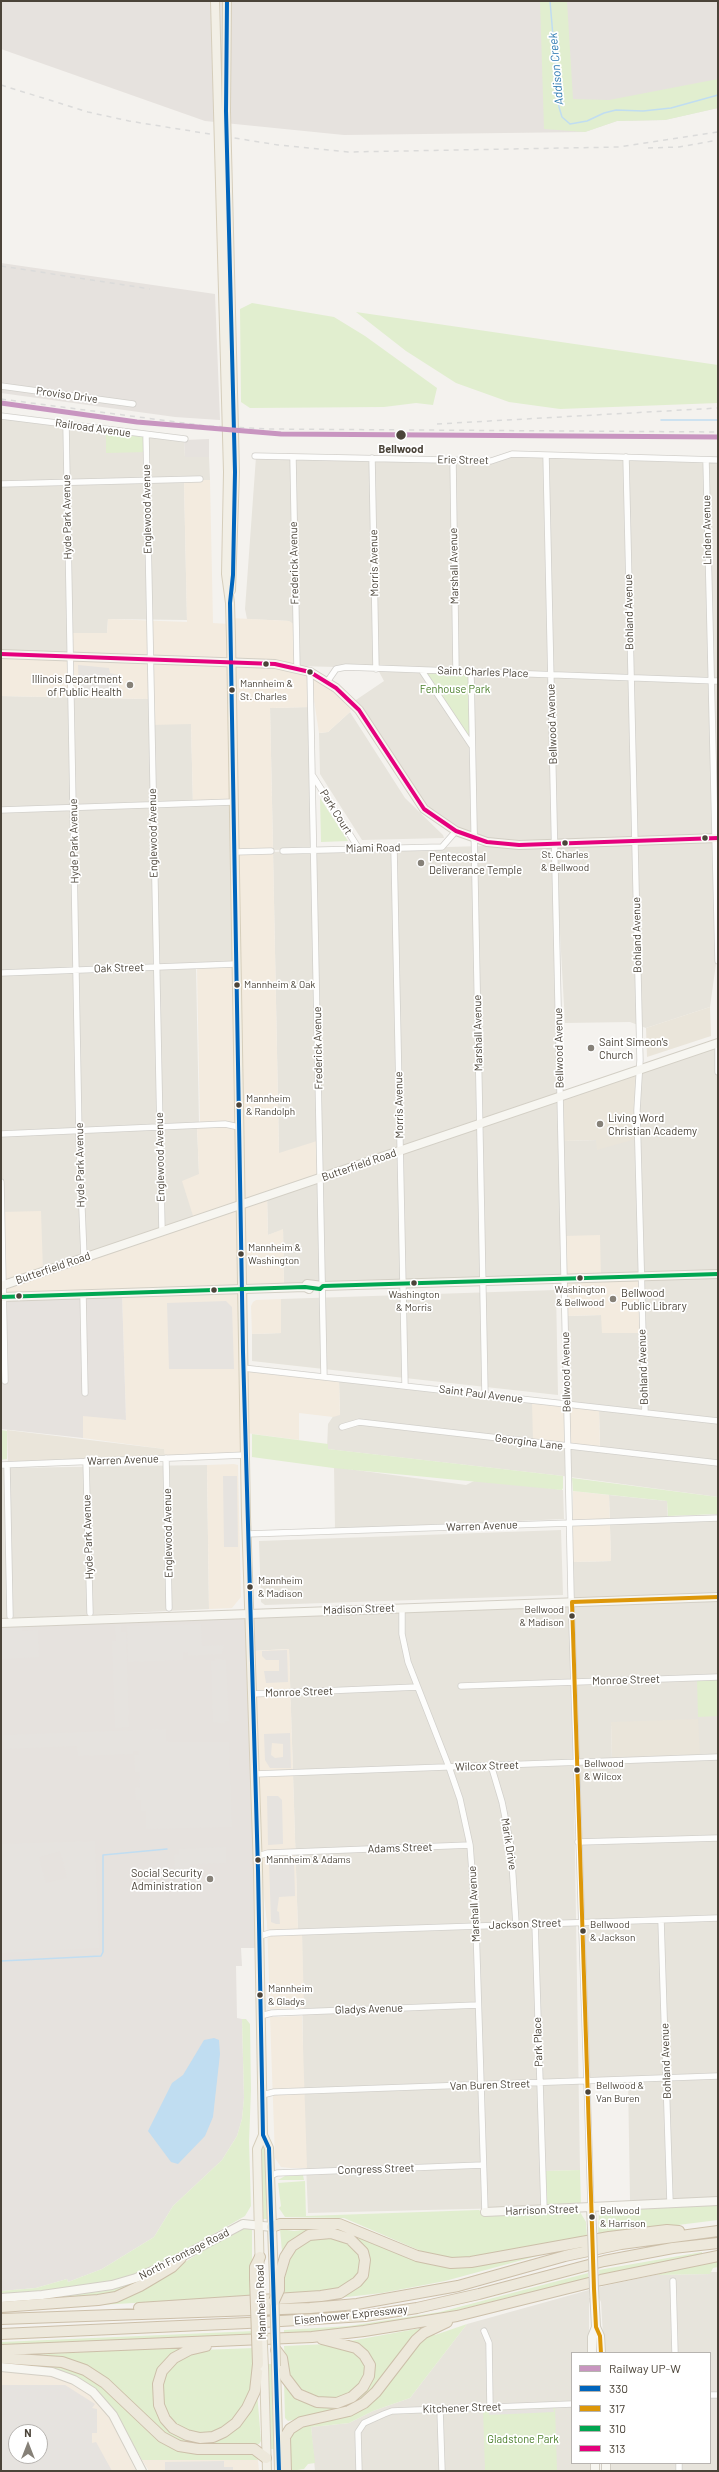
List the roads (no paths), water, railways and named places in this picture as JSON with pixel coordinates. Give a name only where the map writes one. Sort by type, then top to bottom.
[{"type":"highway","points":[[272,2227],[280,2224],[339,2224],[417,2256],[451,2263],[471,2262],[645,2232],[667,2230],[691,2233]]},
{"type":"highway","name":"Eisenhower Expressway","points":[[1,2319],[310,2308],[387,2300],[458,2286],[596,2250],[691,2233],[718,2231]]},
{"type":"highway","points":[[91,2316],[112,2310],[321,2296],[340,2293],[357,2282],[363,2274],[365,2260],[363,2252],[357,2244],[339,2234],[320,2232],[309,2235],[292,2246],[285,2257],[276,2279],[279,2290],[274,2301]]},
{"type":"highway","name":"Eisenhower Expressway","points":[[1,2334],[365,2316],[479,2294],[604,2260],[673,2248],[718,2243]]},
{"type":"highway","points":[[1,2350],[312,2337],[372,2330],[457,2316],[601,2280],[718,2256]]},
{"type":"highway","points":[[221,2340],[183,2352],[174,2358],[162,2371],[157,2390],[159,2405],[165,2419],[179,2432],[193,2437],[206,2438],[218,2435],[233,2426],[247,2408],[255,2391],[261,2366],[258,2280],[255,2267],[260,2257]]},
{"type":"highway","points":[[1,2307],[98,2300],[116,2296],[140,2286],[172,2267],[181,2258]]},
{"type":"highway","points":[[286,2471],[285,2437],[290,2429],[301,2422],[344,2413],[359,2406],[376,2392],[420,2337],[457,2316]]},
{"type":"highway","points":[[276,2350],[282,2358],[279,2365],[291,2388],[310,2400],[323,2403],[337,2403],[358,2393],[366,2385],[370,2373],[370,2365],[364,2355],[349,2345],[312,2337]]},
{"type":"highway","points":[[1,2358],[50,2361],[84,2370],[104,2383],[162,2437],[178,2446],[198,2450],[254,2449],[266,2458]]},
{"type":"main road","points":[[215,1],[222,111]]},
{"type":"main road","points":[[222,111],[227,1]]},
{"type":"main road","name":"Mannheim Road","points":[[222,111],[231,472],[226,574],[230,603],[232,802],[245,1455],[258,1856],[263,2135],[269,2148],[272,2227],[276,2279]]},
{"type":"main road","points":[[1,654],[231,662],[297,668],[310,672],[346,696],[359,710],[424,809],[456,831],[474,838],[501,844],[635,842],[717,838]]},
{"type":"main road","name":"Butterfield Road","points":[[2,1286],[718,1043]]},
{"type":"main road","points":[[2,1297],[305,1287],[320,1289],[323,1286],[402,1283],[718,1274]]},
{"type":"main road","name":"Madison Street","points":[[1,1624],[249,1613],[718,1597]]},
{"type":"main road","name":"Mannheim Road","points":[[260,2257],[257,2149],[263,2135]]},
{"type":"main road","name":"Harrison Street","points":[[485,2212],[591,2208],[601,2205],[718,2201]]},
{"type":"main road","name":"Bellwood Avenue","points":[[591,2208],[596,2327]]},
{"type":"main road","name":"North Frontage Road","points":[[1,2298],[42,2295],[112,2285],[136,2278],[181,2258],[243,2224],[259,2227],[272,2227]]},
{"type":"main road","name":"Mannheim Road","points":[[274,2301],[276,2350]]},
{"type":"main road","points":[[592,2352],[592,2336],[596,2327]]},
{"type":"main road","points":[[596,2327],[600,2336],[601,2352]]},
{"type":"main road","points":[[279,2365],[280,2471]]},
{"type":"main road","points":[[261,2366],[267,2471]]},
{"type":"main road","points":[[1,2367],[52,2372],[74,2380],[93,2392],[113,2415],[142,2471]]},
{"type":"street","name":"Proviso Drive","points":[[1,386],[133,404]]},
{"type":"street","name":"Railroad Avenue","points":[[1,416],[185,439]]},
{"type":"street","name":"Hyde Park Avenue","points":[[66,424],[79,1130],[84,1257]]},
{"type":"street","name":"Englewood Avenue","points":[[146,435],[162,1231]]},
{"type":"street","name":"Erie Street","points":[[255,456],[491,461],[512,454],[718,460]]},
{"type":"street","name":"Bellwood Avenue","points":[[546,455],[569,1523],[578,1842],[591,2208]]},
{"type":"street","name":"Frederick Avenue","points":[[293,458],[297,668]]},
{"type":"street","name":"Morris Avenue","points":[[372,458],[376,669]]},
{"type":"street","name":"Bohland Avenue","points":[[626,458],[635,842],[638,1069],[637,1110],[645,1413]]},
{"type":"street","name":"Marshall Avenue","points":[[452,460],[456,671]]},
{"type":"street","name":"Linden Avenue","points":[[706,460],[710,680],[717,838],[718,961]]},
{"type":"street","points":[[1,484],[200,479]]},
{"type":"street","name":"Saint Charles Place","points":[[327,682],[339,668],[718,681]]},
{"type":"street","points":[[422,671],[472,746]]},
{"type":"street","name":"Frederick Avenue","points":[[310,672],[324,1376]]},
{"type":"street","name":"Marshall Avenue","points":[[471,672],[485,1394]]},
{"type":"street","name":"Park Court","points":[[313,776],[359,849]]},
{"type":"street","points":[[1,810],[232,802]]},
{"type":"street","name":"Miami Road","points":[[283,851],[442,847],[456,831]]},
{"type":"street","name":"Morris Avenue","points":[[394,848],[405,1385]]},
{"type":"street","points":[[234,852],[271,851]]},
{"type":"street","name":"Oak Street","points":[[1,973],[236,964]]},
{"type":"street","points":[[718,1048],[718,1072]]},
{"type":"street","points":[[1,1134],[225,1124],[239,1127]]},
{"type":"street","points":[[1,1182],[2,1297],[6,1381]]},
{"type":"street","points":[[84,1294],[86,1393]]},
{"type":"street","name":"Saint Paul Avenue","points":[[243,1368],[718,1421]]},
{"type":"street","name":"Georgina Lane","points":[[342,1427],[359,1422],[718,1463]]},
{"type":"street","name":"Warren Avenue","points":[[4,1465],[245,1455]]},
{"type":"street","name":"Englewood Avenue","points":[[166,1458],[170,1608]]},
{"type":"street","name":"Hyde Park Avenue","points":[[86,1461],[90,1613]]},
{"type":"street","points":[[4,1465],[10,1616]]},
{"type":"street","name":"Warren Avenue","points":[[247,1534],[718,1518]]},
{"type":"street","name":"Marshall Avenue","points":[[402,1608],[404,1647],[417,1687],[449,1767],[460,1799],[470,1846],[476,1926],[485,2212]]},
{"type":"street","name":"Monroe Street","points":[[461,1686],[718,1677]]},
{"type":"street","name":"Monroe Street","points":[[252,1694],[417,1687]]},
{"type":"street","name":"Wilcox Street","points":[[255,1774],[718,1757]]},
{"type":"street","name":"Marik Drive","points":[[491,1765],[510,1840],[516,1924]]},
{"type":"street","points":[[578,1842],[718,1838]]},
{"type":"street","name":"Adams Street","points":[[258,1856],[268,1853],[470,1846]]},
{"type":"street","name":"Jackson Street","points":[[260,1936],[270,1933],[718,1918]]},
{"type":"street","name":"Bohland Avenue","points":[[662,1920],[670,2202]]},
{"type":"street","name":"Park Place","points":[[535,1923],[544,2210]]},
{"type":"street","name":"Gladys Avenue","points":[[260,2016],[280,2012],[478,2005]]},
{"type":"street","name":"Van Buren Street","points":[[262,2095],[274,2092],[718,2076]]},
{"type":"street","name":"Congress Street","points":[[270,2176],[277,2173],[483,2165]]},
{"type":"street","points":[[673,2282],[675,2352]]},
{"type":"street","points":[[484,2331],[488,2343],[490,2407]]},
{"type":"street","name":"Kitchener Street","points":[[359,2471],[358,2432],[364,2423],[388,2412],[571,2404]]},
{"type":"street","points":[[440,2409],[442,2471]]},
{"type":"water","points":[[214,2038],[219,2040],[220,2054],[213,2117],[205,2136],[178,2164],[171,2162],[148,2131],[172,2083],[183,2075],[204,2040]]},
{"type":"waterway","name":"Addison Creek","points":[[550,1],[559,107],[562,117],[570,124],[587,121],[604,113],[616,110],[643,111],[671,108],[718,95]]},
{"type":"waterway","points":[[661,420],[718,420]]},
{"type":"waterway","points":[[1,1961],[101,1956],[103,1952],[103,1855],[167,1849]]},
{"type":"railway","points":[[1,85],[88,112],[129,121],[278,145],[348,152],[619,147],[718,132]]},
{"type":"railway","points":[[648,148],[679,147],[718,140]]},
{"type":"railway","points":[[1,266],[150,289]]},
{"type":"railway","points":[[1,399],[207,426],[270,429],[718,432]]},
{"type":"railway","points":[[437,424],[718,408]]},
{"type":"rail line","name":"UP-W","points":[[1,403],[137,422],[281,434],[718,437]]},
{"type":"place","name":"Bellwood","points":[[401,435]]},
{"type":"place","name":"Illinois Department of Public Health","points":[[130,685]]},
{"type":"place","name":"Mannheim & St. Charles","points":[[232,690]]},
{"type":"place","name":"St. Charles & Bellwood","points":[[565,843]]},
{"type":"place","name":"Pentecostal Deliverance Temple","points":[[421,863]]},
{"type":"place","name":"Mannheim & Oak","points":[[237,985]]},
{"type":"place","name":"Saint Simeon's Church","points":[[591,1048]]},
{"type":"place","name":"Mannheim & Randolph","points":[[239,1105]]},
{"type":"place","name":"Living Word Christian Academy","points":[[600,1124]]},
{"type":"place","name":"Mannheim & Washington","points":[[241,1254]]},
{"type":"place","name":"Washington & Bellwood","points":[[580,1278]]},
{"type":"place","name":"Washington & Morris","points":[[414,1283]]},
{"type":"place","name":"Bellwood Public Library","points":[[613,1299]]},
{"type":"place","name":"Mannheim & Madison","points":[[250,1587]]},
{"type":"place","name":"Bellwood & Madison","points":[[572,1616]]},
{"type":"place","name":"Bellwood & Wilcox","points":[[577,1770]]},
{"type":"place","name":"Mannheim & Adams","points":[[258,1860]]},
{"type":"place","name":"Social Security Administration","points":[[210,1879]]},
{"type":"place","name":"Bellwood & Jackson","points":[[583,1931]]},
{"type":"place","name":"Mannheim & Gladys","points":[[260,1995]]},
{"type":"place","name":"Bellwood & Van Buren","points":[[588,2092]]},
{"type":"place","name":"Bellwood & Harrison","points":[[592,2217]]},
{"type":"park label","name":"Fenhouse Park","points":[[455,689]]},
{"type":"park label","name":"Gladstone Park","points":[[523,2439]]}]
